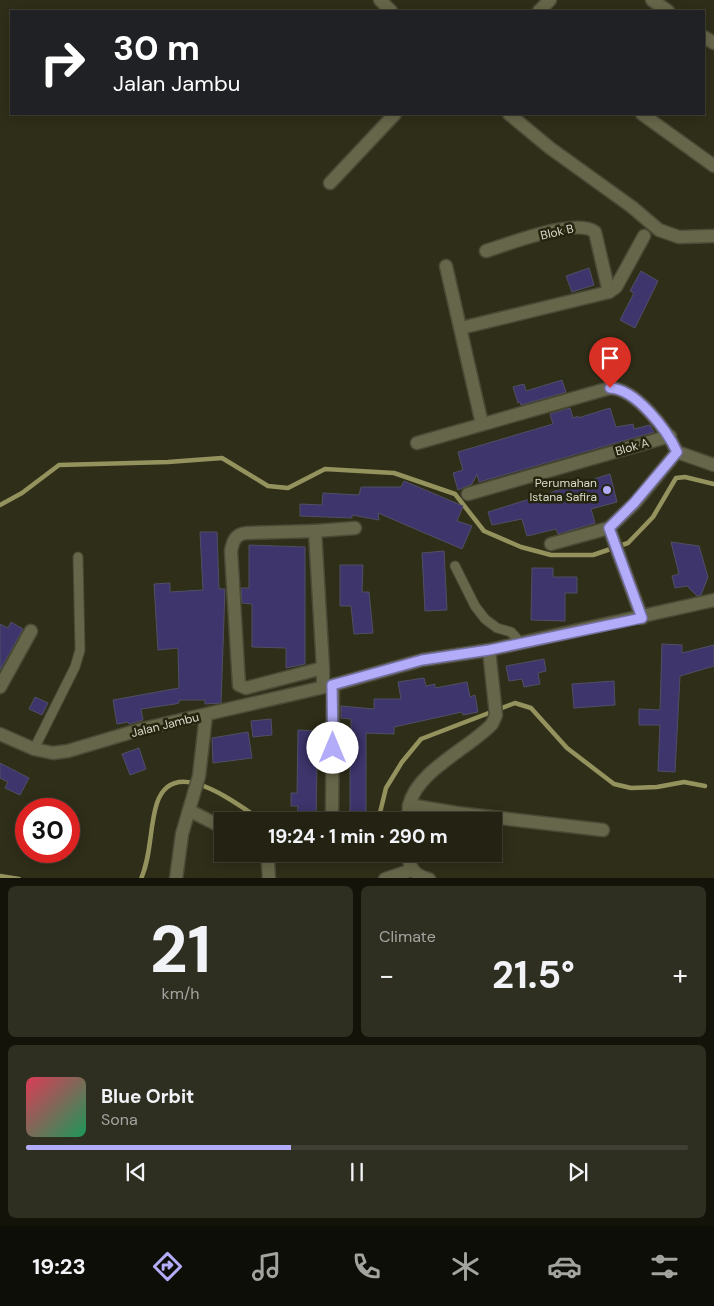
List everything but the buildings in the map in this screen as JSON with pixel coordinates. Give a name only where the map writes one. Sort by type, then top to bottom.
[{"type":"street","points":[[540,10],[550,0]]},
{"type":"street","points":[[652,0],[667,10]]},
{"type":"street","points":[[330,183],[394,115]]},
{"type":"street","points":[[510,115],[550,148],[632,207],[659,230],[679,237],[714,236]]},
{"type":"street","points":[[643,115],[714,166]]},
{"type":"street","name":"Blok B","points":[[486,251],[570,227],[591,228],[595,232],[610,292]]},
{"type":"street","points":[[461,328],[610,292],[616,287],[644,236]]},
{"type":"street","points":[[446,266],[482,424]]},
{"type":"street","points":[[417,443],[610,388],[618,388],[660,422],[670,436],[677,452],[714,465]]},
{"type":"street","name":"Blok A","points":[[468,494],[670,436]]},
{"type":"street","points":[[551,544],[611,533],[677,452]]},
{"type":"street","points":[[323,668],[246,688],[239,685],[231,551],[234,539],[247,533],[355,528]]},
{"type":"street","points":[[315,531],[323,668],[328,686],[332,812]]},
{"type":"street","points":[[611,533],[642,618]]},
{"type":"street","name":"Jalan Jambu","points":[[0,734],[34,749],[53,753],[68,751],[142,729],[328,686],[422,660],[489,650],[642,618],[714,600]]},
{"type":"street","points":[[0,687],[31,631]]},
{"type":"street","points":[[409,812],[409,805],[418,788],[430,775],[488,729],[496,714],[489,650]]},
{"type":"street","points":[[176,878],[182,834],[195,796],[199,776],[206,715]]},
{"type":"street","points":[[409,805],[457,813],[603,830]]},
{"type":"street","points":[[190,811],[214,823]]},
{"type":"street","points":[[268,862],[269,878]]},
{"type":"street","points":[[410,862],[412,870],[418,875],[429,878]]},
{"type":"street","points":[[385,878],[412,870]]},
{"type":"lane","points":[[34,749],[75,667],[80,650],[78,557]]},
{"type":"lane","points":[[455,566],[475,606],[485,619],[498,628],[511,632],[521,643]]},
{"type":"waterway","points":[[0,505],[22,493],[59,465],[168,462],[222,458],[268,486],[288,488],[325,469],[394,473],[455,494],[484,531],[521,547],[551,555],[593,555],[628,543],[653,517],[676,478],[685,477],[714,484]]},
{"type":"waterway","points":[[380,812],[386,788],[402,762],[421,739],[515,703],[531,708],[567,748],[614,784],[631,788],[657,787],[684,782],[705,786]]},
{"type":"waterway","points":[[141,878],[147,860],[157,803],[165,789],[177,782],[207,787],[250,812]]},
{"type":"waterway","points":[[0,876],[13,878]]},
{"type":"place","name":"Perumahan Istana Safira","points":[[607,490]]},
{"type":"route","points":[[333,748],[332,685],[422,660],[489,650],[642,618],[609,528],[634,503],[677,452],[670,436],[660,422],[627,394],[618,388],[610,388]]}]
